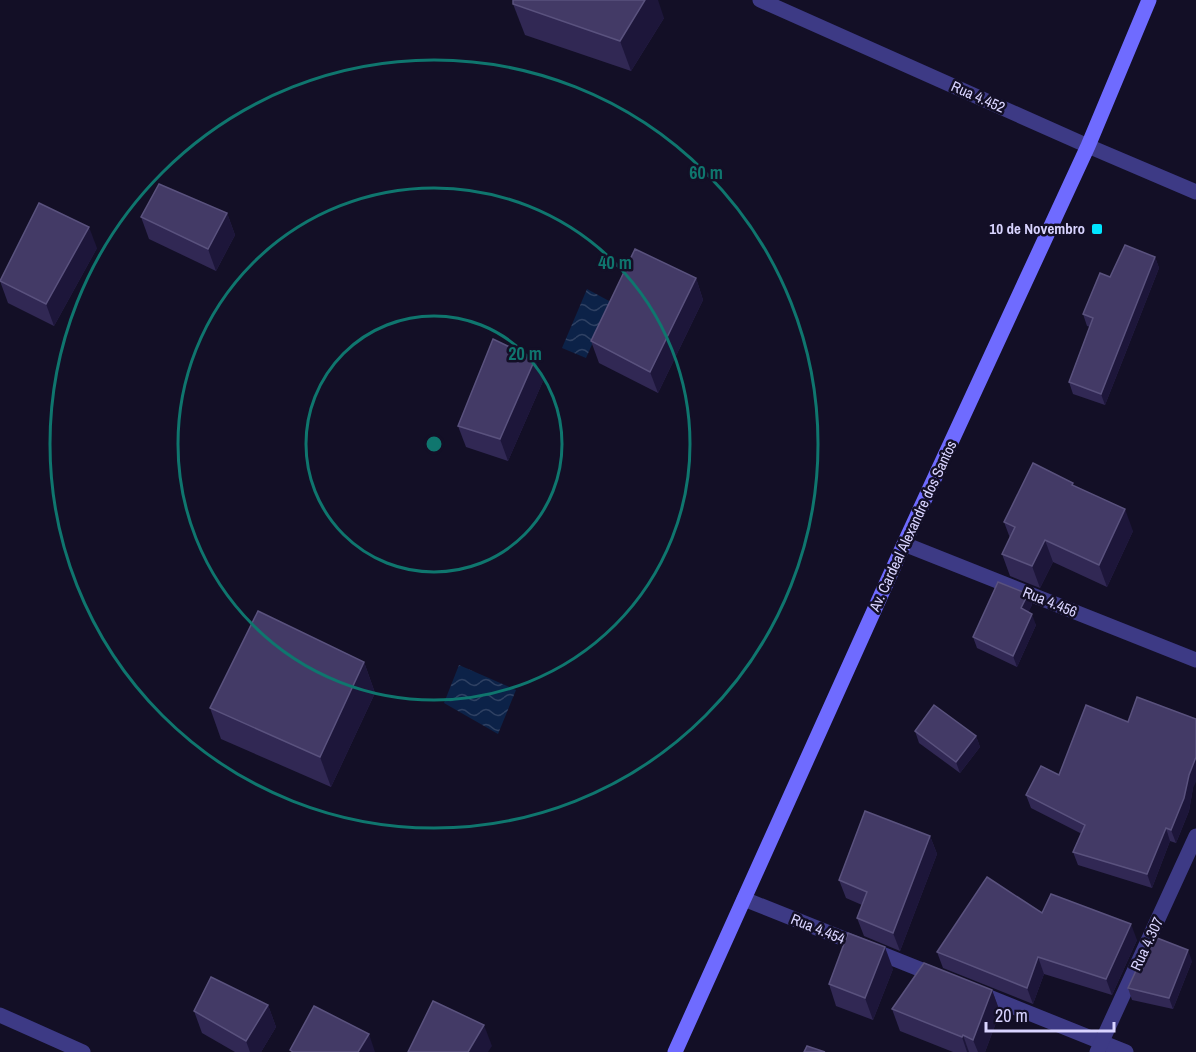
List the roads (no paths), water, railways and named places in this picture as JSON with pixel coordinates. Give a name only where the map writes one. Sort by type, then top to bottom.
[{"type":"main road","name":"Av. Cardeal Alexandre dos Santos","points":[[675,1052],[904,544],[1088,146],[1149,0]]},
{"type":"street","name":"Rua 4.452","points":[[760,0],[1196,192]]},
{"type":"street","name":"Rua 4.456","points":[[904,544],[1196,660]]},
{"type":"street","name":"Rua 4.307","points":[[1100,1047],[1196,836]]},
{"type":"street","name":"Rua 4.454","points":[[744,899],[955,984],[1100,1047],[1126,1052]]},
{"type":"street","points":[[0,1014],[83,1052]]},
{"type":"water","points":[[587,289],[611,302],[586,358],[562,348]]},
{"type":"water","points":[[459,665],[516,690],[498,734],[444,703]]},
{"type":"place","name":"10 de Novembro","points":[[1097,229]]}]
